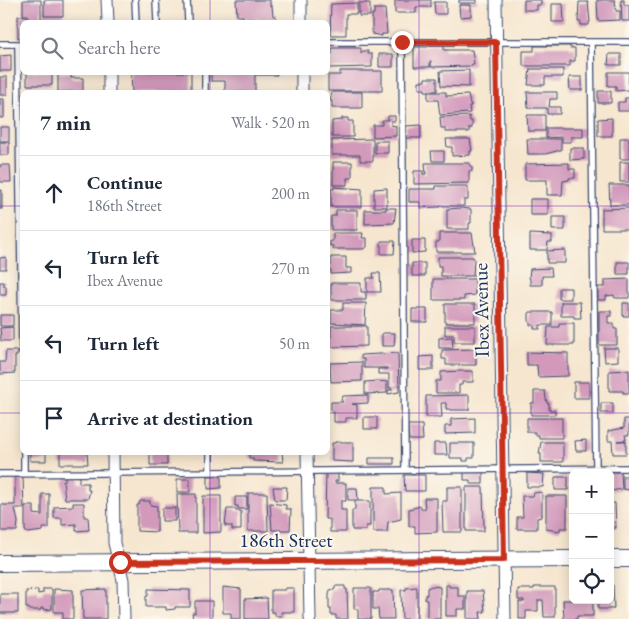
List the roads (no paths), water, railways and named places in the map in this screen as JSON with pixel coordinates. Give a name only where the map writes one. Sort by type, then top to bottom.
[{"type":"street","points":[[107,0],[108,20]]},
{"type":"street","points":[[301,0],[301,20]]},
{"type":"street","name":"Ibex Avenue","points":[[496,0],[504,619]]},
{"type":"street","points":[[109,75],[109,90]]},
{"type":"street","points":[[302,75],[302,90]]},
{"type":"street","points":[[113,455],[114,544],[123,580],[124,619]]},
{"type":"street","points":[[307,455],[310,619]]},
{"type":"street","name":"186th Street","points":[[0,563],[569,559]]},
{"type":"street","points":[[614,559],[629,559]]},
{"type":"lane","points":[[135,0],[136,20]]},
{"type":"lane","points":[[156,0],[157,20]]},
{"type":"lane","points":[[187,0],[188,20]]},
{"type":"lane","points":[[330,42],[629,42]]},
{"type":"lane","points":[[402,42],[405,470]]},
{"type":"lane","points":[[591,42],[596,469],[629,468]]},
{"type":"lane","points":[[0,44],[20,44]]},
{"type":"lane","points":[[20,75],[20,90]]},
{"type":"lane","points":[[204,75],[205,90]]},
{"type":"lane","points":[[24,455],[24,474]]},
{"type":"lane","points":[[210,455],[210,472]]},
{"type":"lane","points":[[0,474],[569,469]]}]
